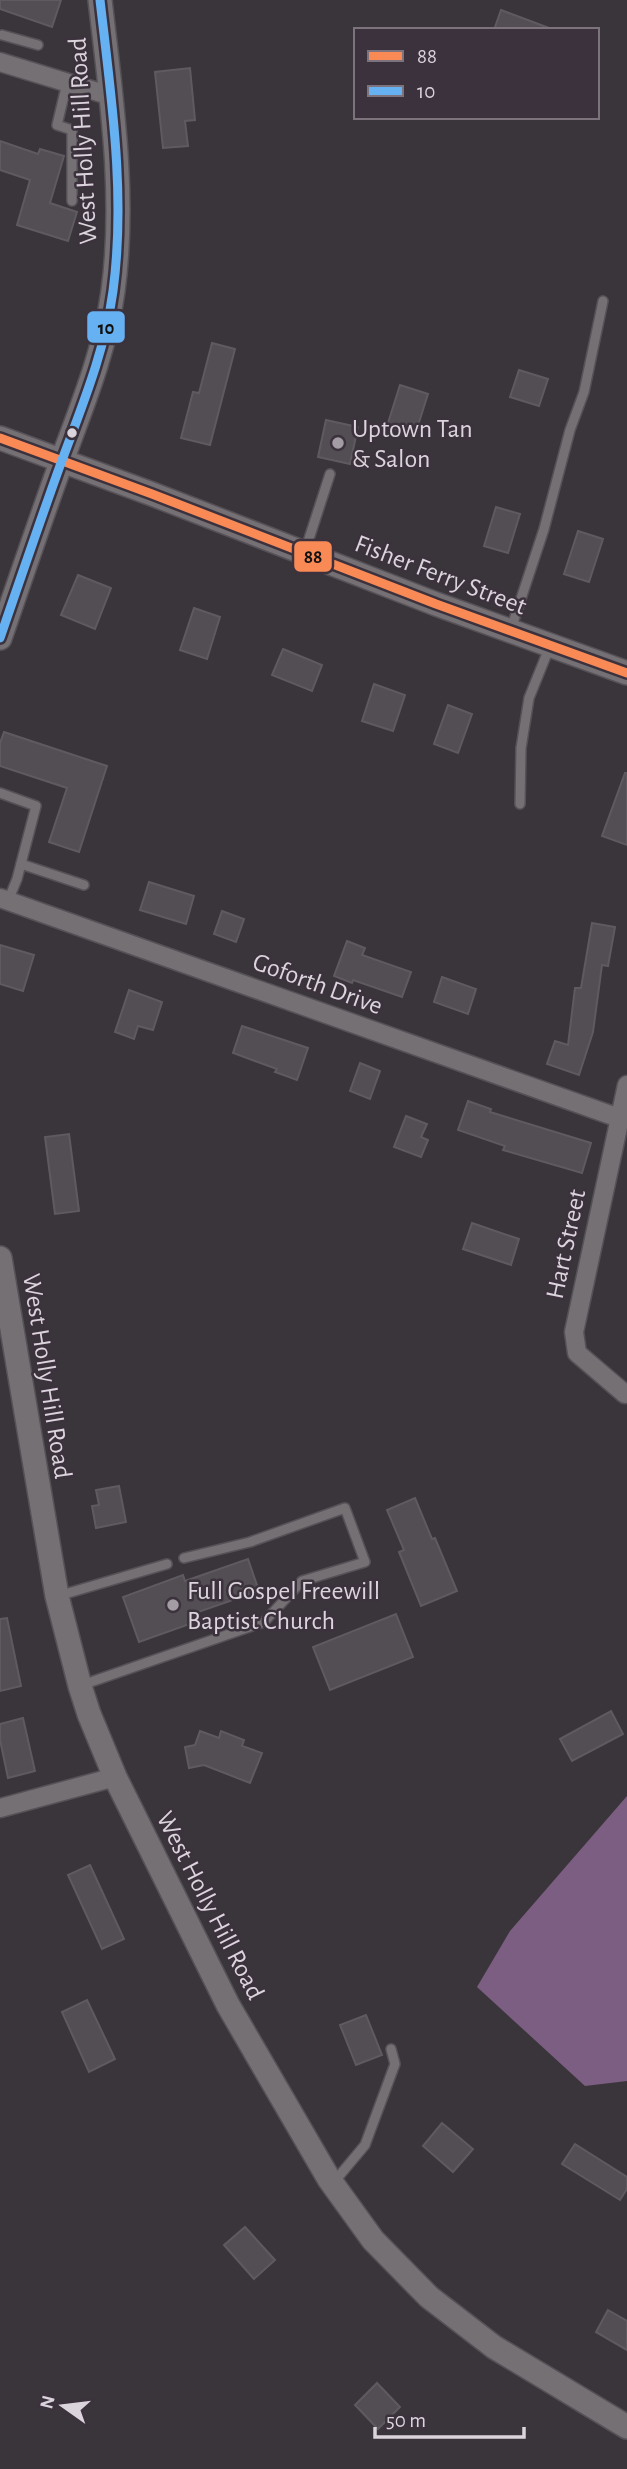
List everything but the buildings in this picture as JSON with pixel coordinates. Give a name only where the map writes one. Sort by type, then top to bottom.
[{"type":"street","name":"West Holly Hill Road","points":[[0,638],[90,386],[113,292],[119,226],[111,96],[100,0]]},
{"type":"street","points":[[0,62],[111,96]]},
{"type":"street","name":"Fisher Ferry Street","points":[[0,438],[627,673]]},
{"type":"street","name":"Goforth Drive","points":[[4,899],[619,1118]]},
{"type":"street","name":"Hart Street","points":[[625,1394],[577,1353],[574,1332],[627,1085]]},
{"type":"street","name":"West Holly Hill Road","points":[[0,1258],[57,1596],[64,1633],[80,1686],[116,1777],[228,2004],[333,2184],[373,2241],[429,2297],[502,2352],[627,2427]]},
{"type":"street","points":[[0,1808],[116,1777]]},
{"type":"lane","points":[[1,36],[38,45]]},
{"type":"lane","points":[[67,83],[57,125],[72,131],[72,201]]},
{"type":"lane","points":[[511,631],[544,529],[570,430],[584,392],[603,301]]},
{"type":"lane","points":[[305,553],[330,474]]},
{"type":"lane","points":[[520,804],[521,748],[529,698],[551,645]]},
{"type":"lane","points":[[0,793],[36,806],[21,864],[4,899]]},
{"type":"lane","points":[[21,864],[84,885]]},
{"type":"lane","points":[[80,1686],[264,1622],[302,1581],[365,1562],[345,1508],[250,1542],[184,1558]]},
{"type":"lane","points":[[57,1596],[167,1564]]},
{"type":"lane","points":[[333,2184],[365,2145],[394,2064],[391,2049]]},
{"type":"shaded area","points":[[627,1796],[627,2081],[585,2086],[477,1987],[510,1931]]},
{"type":"transit line","name":"10","points":[[0,638],[92,378],[113,291],[117,255],[118,182],[100,0]]},
{"type":"transit line","name":"88","points":[[0,438],[436,604],[627,673]]},
{"type":"place","name":"Uptown Tan & Salon","points":[[338,443]]},
{"type":"place","name":"Full Gospel Freewill Baptist Church","points":[[173,1605]]}]
